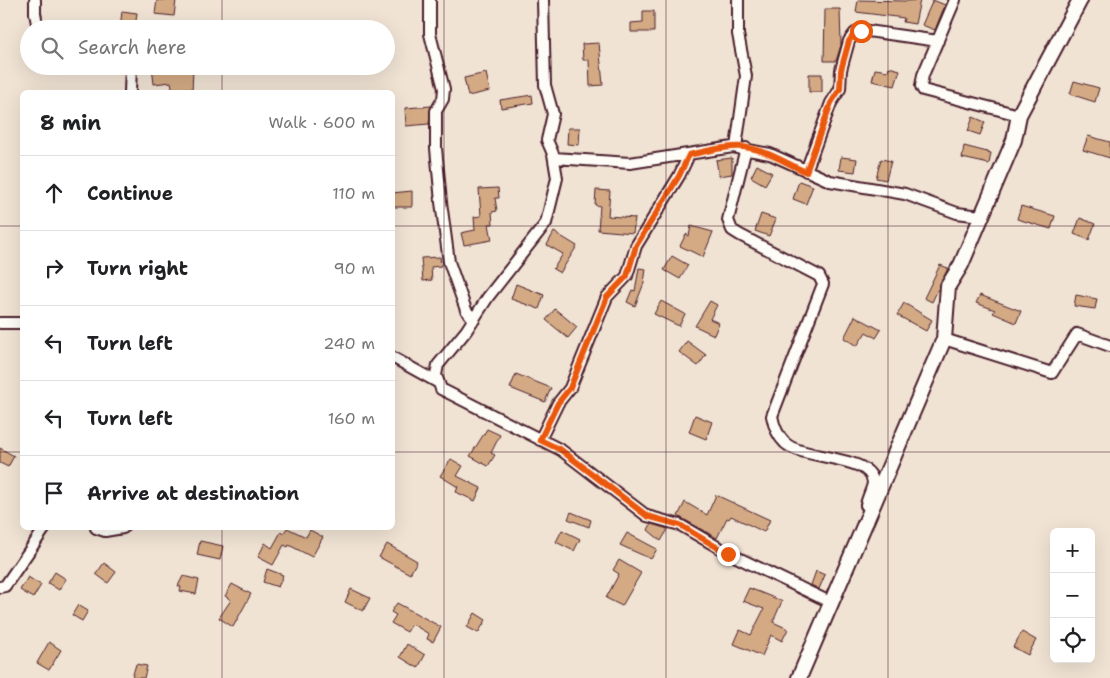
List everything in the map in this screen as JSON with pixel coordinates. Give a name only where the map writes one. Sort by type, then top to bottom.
[{"type":"street","points":[[36,0],[36,20]]},
{"type":"street","points":[[430,0],[430,34],[444,89],[443,99],[436,112],[436,148],[440,202],[449,262],[466,310],[474,320]]},
{"type":"street","points":[[543,0],[545,85],[553,114],[547,140],[554,158],[556,178],[546,223],[438,365],[437,382],[441,389],[561,450],[647,516],[680,525],[728,554],[832,603]]},
{"type":"street","points":[[738,0],[738,34],[746,76],[741,148],[728,220],[729,225],[740,235],[819,276],[823,284],[772,416],[775,430],[786,444],[805,454],[858,464],[871,478],[873,483],[866,505],[872,509]]},
{"type":"street","points":[[955,0],[923,75],[921,86],[923,90],[1018,115]]},
{"type":"street","points":[[799,678],[944,339],[946,293],[961,264],[1014,140],[1018,115],[1080,0]]},
{"type":"street","points":[[806,172],[831,103],[840,89],[841,70],[849,41],[855,33],[868,31],[938,41]]},
{"type":"street","points":[[130,75],[130,90]]},
{"type":"street","points":[[554,158],[630,163],[741,148],[770,154],[806,172],[830,181],[905,194],[957,213],[981,216]]},
{"type":"street","points":[[540,440],[558,403],[570,388],[607,297],[627,276],[636,246],[679,176],[689,155]]},
{"type":"street","points":[[0,323],[20,323]]},
{"type":"street","points":[[944,339],[1052,373],[1077,334],[1110,346]]},
{"type":"street","points":[[395,359],[437,382]]},
{"type":"street","points":[[0,587],[5,586],[44,530]]},
{"type":"building","points":[[157,0],[176,0],[174,16],[155,14]]},
{"type":"building","points":[[858,0],[920,0],[915,24],[903,22],[904,18],[856,12]]},
{"type":"building","points":[[933,0],[945,5],[935,30],[922,25]]},
{"type":"building","points":[[825,9],[840,9],[841,45],[836,61],[824,61]]},
{"type":"building","points":[[122,11],[137,13],[136,20],[121,20]]},
{"type":"building","points":[[643,11],[654,11],[654,32],[631,32],[631,23],[643,22]]},
{"type":"building","points":[[599,43],[603,85],[590,86],[589,60],[583,60],[582,44]]},
{"type":"building","points":[[889,67],[900,70],[895,86],[872,81],[875,69],[888,71]]},
{"type":"building","points":[[486,73],[490,91],[468,96],[464,78]]},
{"type":"building","points":[[809,74],[822,74],[822,92],[809,92]]},
{"type":"building","points":[[153,75],[193,75],[192,90],[173,90],[171,82],[154,84]]},
{"type":"building","points":[[1074,81],[1099,88],[1095,102],[1070,94]]},
{"type":"building","points":[[532,95],[533,103],[501,108],[500,100]]},
{"type":"building","points":[[431,106],[429,124],[406,126],[405,108]]},
{"type":"building","points":[[973,117],[985,122],[980,135],[968,131]]},
{"type":"building","points":[[568,128],[580,128],[579,145],[567,144]]},
{"type":"building","points":[[1088,136],[1110,142],[1110,158],[1083,150]]},
{"type":"building","points":[[964,146],[991,153],[989,164],[962,158]]},
{"type":"building","points":[[841,157],[857,159],[855,172],[839,170]]},
{"type":"building","points":[[732,158],[732,174],[719,176],[716,160]]},
{"type":"building","points":[[881,159],[891,161],[886,180],[876,178]]},
{"type":"building","points":[[757,165],[772,173],[765,185],[751,177]]},
{"type":"building","points":[[799,181],[813,186],[806,204],[793,199]]},
{"type":"building","points":[[498,188],[499,198],[495,198],[497,211],[492,212],[493,224],[489,224],[492,240],[464,245],[461,233],[475,230],[474,217],[481,216],[479,189]]},
{"type":"building","points":[[596,190],[610,191],[608,216],[635,218],[633,233],[598,230],[600,206],[595,205]]},
{"type":"building","points":[[412,191],[412,207],[395,207],[395,193]]},
{"type":"building","points":[[1021,206],[1055,216],[1051,229],[1017,219]]},
{"type":"building","points":[[761,214],[776,219],[769,236],[755,231]]},
{"type":"building","points":[[1080,218],[1095,224],[1089,240],[1074,234]]},
{"type":"building","points":[[691,226],[713,232],[703,257],[680,246],[686,234],[689,236]]},
{"type":"building","points":[[554,232],[577,246],[560,273],[553,269],[563,254],[547,245]]},
{"type":"building","points":[[672,256],[688,265],[680,279],[664,270]]},
{"type":"building","points":[[440,257],[441,266],[431,267],[432,280],[423,281],[421,258]]},
{"type":"building","points":[[940,265],[948,268],[932,302],[924,298]]},
{"type":"building","points":[[639,268],[646,269],[644,283],[635,306],[627,302],[632,290],[635,291]]},
{"type":"building","points":[[516,284],[544,295],[539,309],[511,299]]},
{"type":"building","points":[[980,295],[1021,311],[1016,323],[993,313],[995,310],[976,303]]},
{"type":"building","points":[[1076,295],[1097,299],[1095,309],[1074,306]]},
{"type":"building","points":[[661,301],[685,314],[679,326],[654,314]]},
{"type":"building","points":[[710,301],[717,305],[710,319],[719,323],[714,335],[695,326]]},
{"type":"building","points":[[904,303],[932,320],[926,331],[897,315]]},
{"type":"building","points":[[555,309],[577,327],[568,338],[546,320]]},
{"type":"building","points":[[855,316],[881,330],[876,338],[866,332],[857,346],[844,338]]},
{"type":"building","points":[[687,341],[706,355],[698,366],[679,352]]},
{"type":"building","points":[[516,374],[551,388],[545,402],[510,388]]},
{"type":"building","points":[[695,415],[712,422],[706,439],[689,432]]},
{"type":"building","points":[[487,429],[500,435],[491,453],[495,455],[488,466],[470,456]]},
{"type":"building","points":[[0,448],[14,456],[8,467],[0,463]]},
{"type":"building","points":[[451,459],[463,466],[457,476],[481,488],[475,501],[456,492],[458,487],[440,476]]},
{"type":"building","points":[[716,495],[770,520],[764,532],[731,516],[729,519],[727,518],[717,538],[678,516],[685,502],[707,515]]},
{"type":"building","points":[[571,512],[591,520],[589,527],[568,519]]},
{"type":"building","points":[[651,524],[668,529],[661,541],[648,530]]},
{"type":"building","points":[[286,530],[291,530],[306,537],[310,530],[323,537],[312,557],[289,545],[288,547],[284,545],[273,565],[258,557],[265,543],[272,548],[281,532],[283,534]]},
{"type":"building","points":[[562,530],[580,539],[574,551],[556,542]]},
{"type":"building","points":[[627,533],[657,549],[651,559],[620,545]]},
{"type":"building","points":[[200,541],[223,546],[220,560],[197,555]]},
{"type":"building","points":[[387,544],[417,561],[410,574],[379,557]]},
{"type":"building","points":[[619,560],[641,573],[622,606],[606,598],[619,574],[613,570]]},
{"type":"building","points":[[104,563],[116,572],[108,583],[96,574]]},
{"type":"building","points":[[267,569],[283,575],[278,587],[263,582]]},
{"type":"building","points":[[816,571],[825,575],[819,589],[811,585]]},
{"type":"building","points":[[55,572],[66,579],[59,590],[48,583]]},
{"type":"building","points":[[183,576],[199,580],[196,594],[180,591],[181,587],[178,586]]},
{"type":"building","points":[[28,577],[41,585],[33,598],[20,590]]},
{"type":"building","points":[[232,584],[251,594],[233,627],[219,618],[231,600],[225,596]]},
{"type":"building","points":[[749,588],[782,601],[773,622],[788,629],[782,641],[771,635],[762,656],[734,644],[740,630],[751,635],[764,609],[743,601]]},
{"type":"building","points":[[351,589],[370,598],[363,611],[345,602]]},
{"type":"building","points":[[397,603],[441,627],[433,642],[427,639],[429,634],[412,624],[407,632],[391,623],[396,615],[391,612]]},
{"type":"building","points":[[78,605],[88,611],[82,621],[72,615]]},
{"type":"building","points":[[475,613],[486,620],[478,633],[467,627]]},
{"type":"building","points":[[1022,632],[1036,640],[1028,655],[1013,647]]},
{"type":"building","points":[[49,642],[61,650],[49,670],[37,663]]},
{"type":"building","points":[[407,644],[425,655],[418,668],[400,657]]},
{"type":"building","points":[[136,664],[147,666],[144,678],[132,678]]},
{"type":"route","points":[[728,554],[680,525],[647,516],[561,450],[540,440],[558,403],[570,388],[607,297],[627,276],[636,246],[660,209],[689,155],[733,147],[744,148],[770,154],[806,172],[831,103],[840,89],[841,70],[849,41],[855,33],[861,31]]}]
